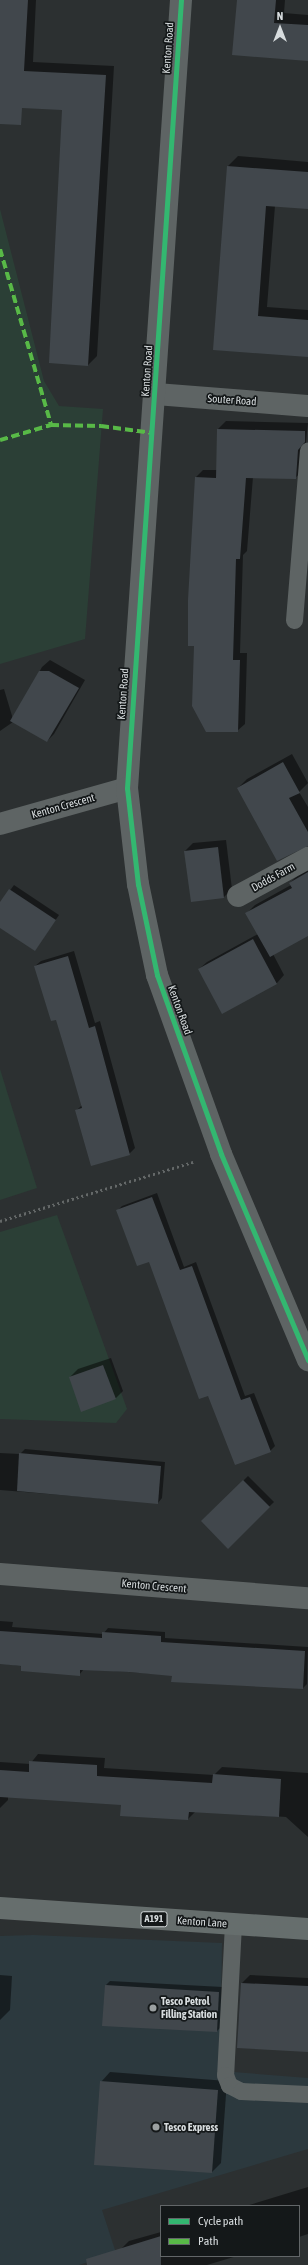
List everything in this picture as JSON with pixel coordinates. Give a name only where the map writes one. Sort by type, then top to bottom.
[{"type":"main road","name":"Kenton Lane","points":[[0,1908],[308,1929]]},
{"type":"street","name":"Kenton Road","points":[[182,0],[156,394],[140,574],[127,788],[138,884],[157,975],[221,1154],[308,1360]]},
{"type":"street","name":"Souter Road","points":[[156,394],[308,406]]},
{"type":"street","name":"Kenton Crescent","points":[[0,824],[127,788]]},
{"type":"street","name":"Dodds Farm","points":[[238,896],[308,858]]},
{"type":"street","name":"Kenton Crescent","points":[[0,1574],[308,1598]]},
{"type":"lane","points":[[294,620],[308,451]]},
{"type":"lane","points":[[233,1924],[225,2075],[229,2085],[241,2091],[308,2094]]},
{"type":"path","points":[[0,1221],[221,1154]]},
{"type":"shaded area","points":[[33,1935],[222,1943],[220,2071],[308,2078],[308,2149],[102,2210],[116,2253],[79,2265],[0,2265],[0,1936]]},
{"type":"green space","points":[[0,209],[44,381],[59,406],[103,409],[85,639],[0,664]]},
{"type":"green space","points":[[0,1069],[37,1188],[0,1200]]},
{"type":"green space","points":[[57,1215],[127,1409],[116,1423],[0,1419],[0,1232]]},
{"type":"building","points":[[0,0],[28,0],[24,71],[106,75],[88,366],[49,363],[62,110],[22,108],[21,125],[0,124]]},
{"type":"building","points":[[237,0],[276,0],[274,23],[308,25],[308,61],[232,55]]},
{"type":"building","points":[[227,166],[308,172],[308,209],[266,206],[258,316],[308,320],[308,357],[213,350]]},
{"type":"building","points":[[217,429],[305,431],[305,442],[298,450],[296,479],[246,478],[240,559],[236,559],[233,660],[240,660],[238,732],[206,732],[192,706],[194,646],[188,646],[188,600],[195,477],[216,478]]},
{"type":"building","points":[[39,671],[49,671],[79,688],[47,742],[10,721]]},
{"type":"building","points":[[283,762],[300,793],[289,798],[308,832],[308,846],[277,861],[237,788]]},
{"type":"building","points":[[218,847],[224,898],[191,902],[184,851]]},
{"type":"building","points":[[308,872],[308,936],[270,957],[245,913],[292,888],[289,883]]},
{"type":"building","points":[[9,889],[56,920],[35,951],[0,928],[0,902]]},
{"type":"building","points":[[253,939],[277,984],[222,1014],[198,969]]},
{"type":"building","points":[[68,956],[89,1028],[95,1026],[130,1155],[91,1166],[75,1110],[82,1108],[56,1020],[51,1021],[34,966]]},
{"type":"building","points":[[152,1197],[180,1270],[192,1266],[241,1400],[250,1397],[271,1452],[235,1465],[208,1396],[199,1399],[149,1262],[137,1266],[116,1210]]},
{"type":"building","points":[[103,1365],[116,1399],[81,1412],[69,1377]]},
{"type":"building","points":[[19,1453],[161,1466],[158,1504],[17,1491]]},
{"type":"building","points":[[243,1480],[270,1507],[228,1549],[201,1521]]},
{"type":"building","points":[[0,1631],[102,1638],[102,1632],[161,1636],[161,1642],[305,1651],[303,1689],[171,1682],[172,1676],[129,1672],[80,1670],[80,1676],[21,1671],[21,1666],[0,1664]]},
{"type":"building","points":[[29,1761],[97,1765],[97,1776],[212,1783],[213,1774],[281,1779],[279,1817],[189,1812],[188,1820],[120,1816],[121,1805],[0,1797],[0,1770],[29,1772]]},
{"type":"building","points":[[241,1983],[308,1986],[308,2052],[237,2048]]},
{"type":"building","name":"Tesco Petrol Filling Station","points":[[105,1985],[219,1992],[217,2032],[102,2026]]},
{"type":"building","name":"Tesco Express","points":[[100,2081],[218,2090],[212,2173],[94,2165]]},
{"type":"building","points":[[160,2236],[161,2265],[87,2265],[86,2259]]},
{"type":"marked path","points":[[0,249],[51,425],[101,426],[153,433]]},
{"type":"marked path","points":[[0,440],[51,425]]},
{"type":"cycle path","points":[[181,0],[127,788],[138,884],[157,975],[221,1154],[308,1360]]},
{"type":"place","name":"Tesco Petrol Filling Station","points":[[153,2008]]},
{"type":"place","name":"Tesco Express","points":[[156,2127]]}]
